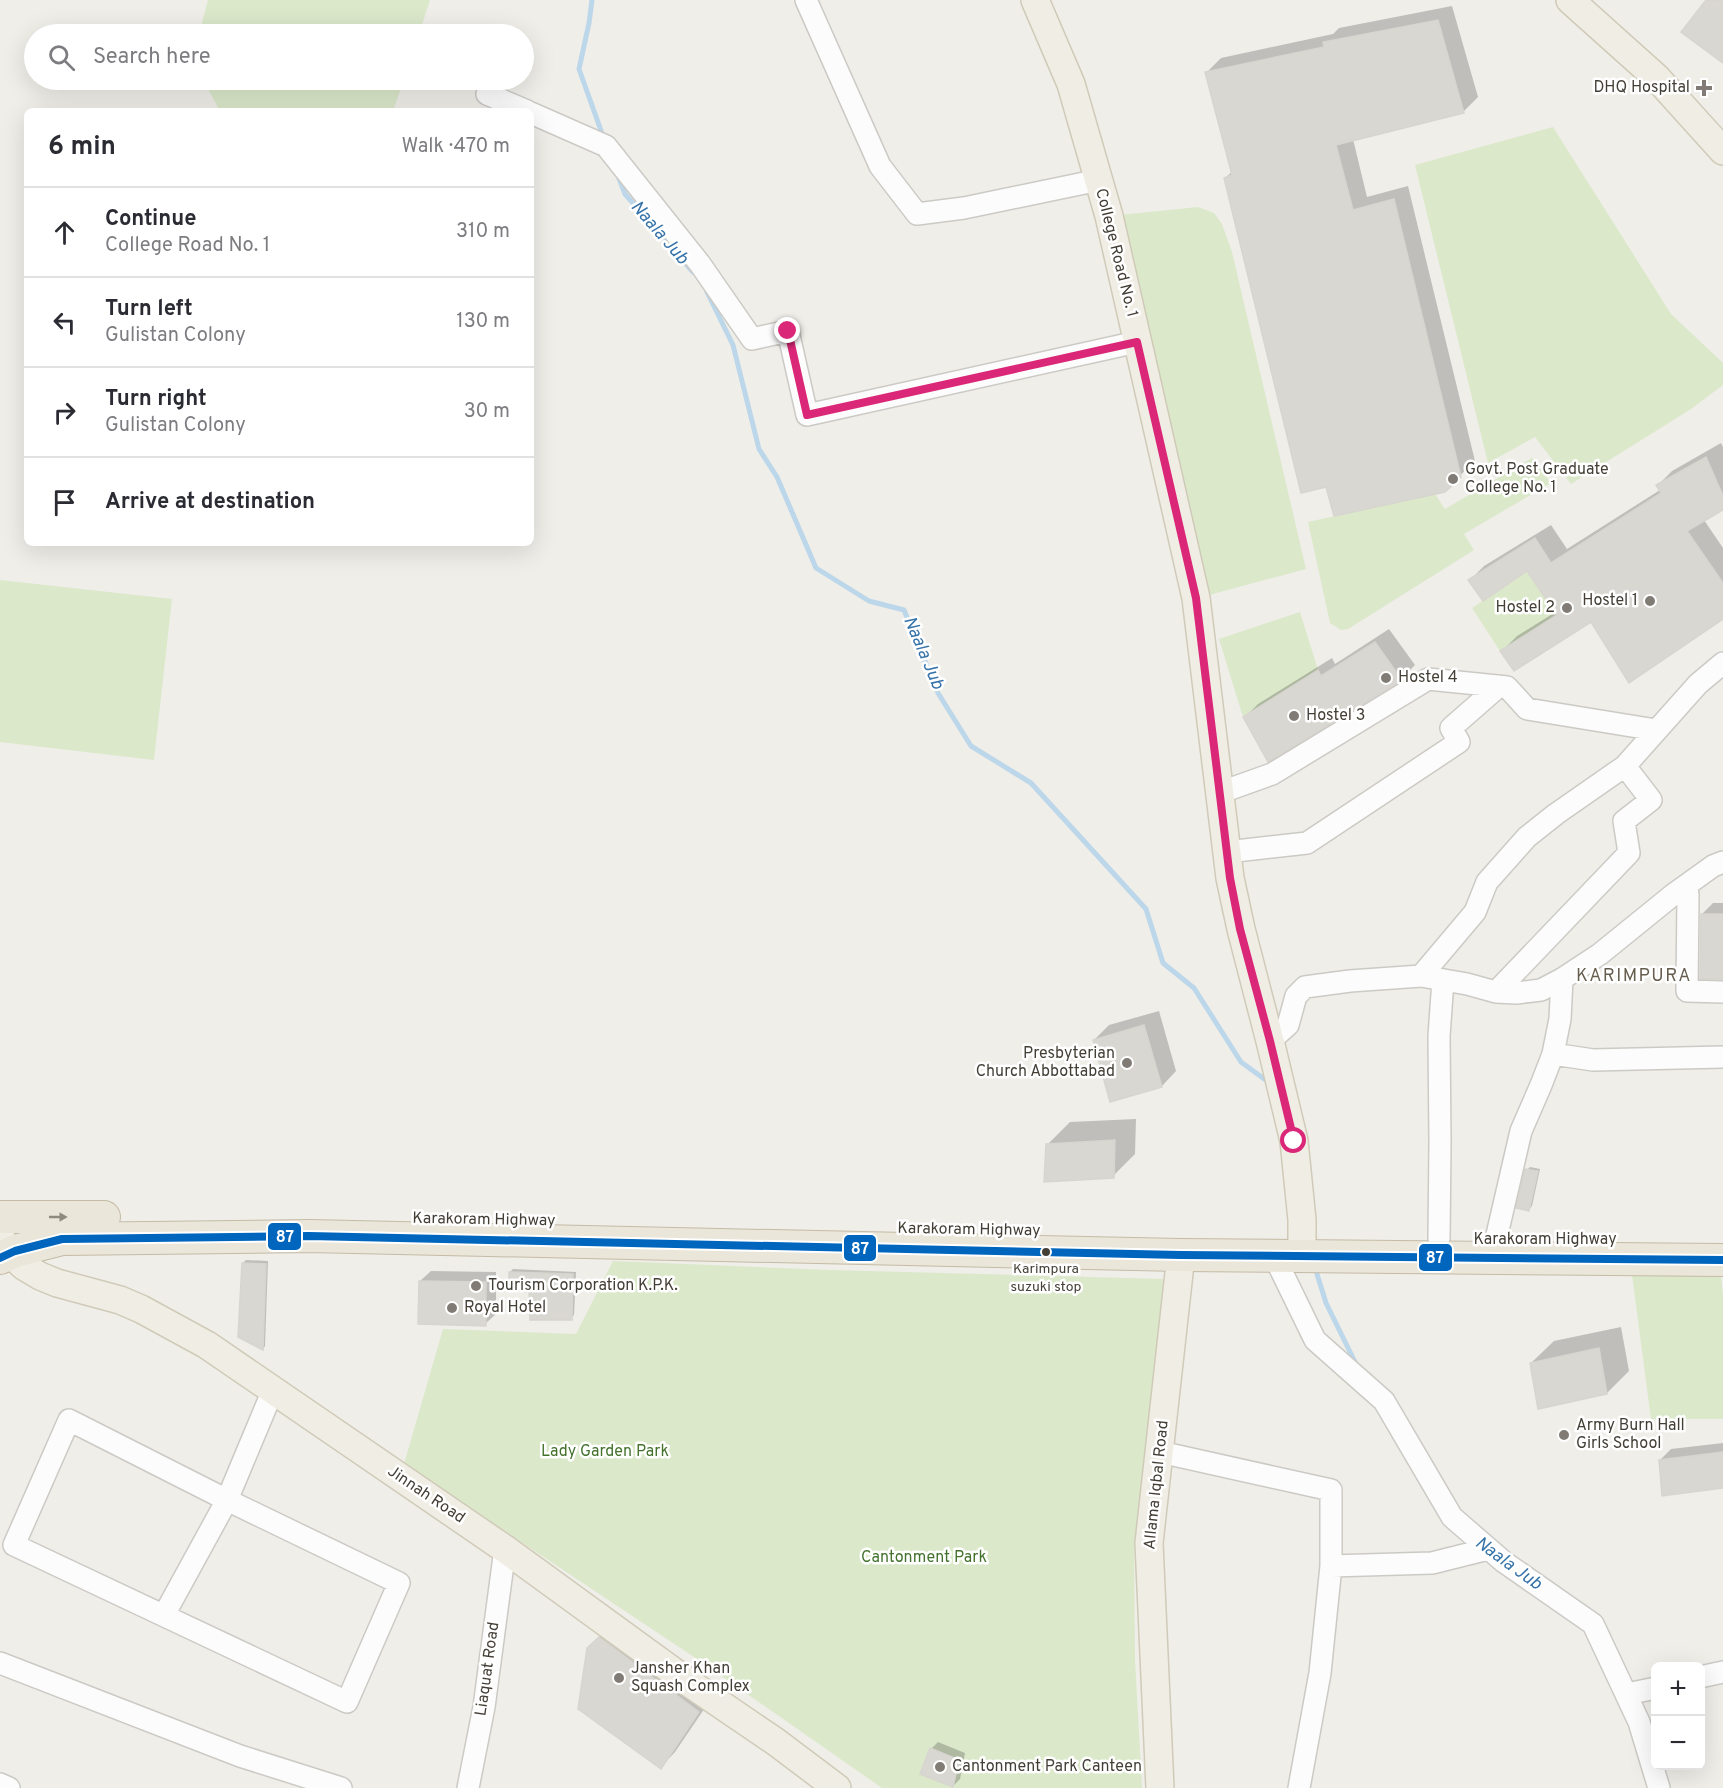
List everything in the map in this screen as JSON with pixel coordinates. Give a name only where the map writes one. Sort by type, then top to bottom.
[{"type":"highway","name":"Karakoram Highway","points":[[0,1217],[309,1217],[1293,1250],[1723,1260]]},
{"type":"highway","name":"Karakoram Highway","points":[[3,1249],[62,1239],[309,1236],[1181,1255],[1293,1250],[1439,1239],[1723,1241]]},
{"type":"main road","name":"College Road No. 1","points":[[1035,0],[1071,84],[1109,216],[1196,598],[1219,793],[1240,929],[1294,1141],[1293,1250]]},
{"type":"main road","points":[[1570,0],[1657,78],[1723,151]]},
{"type":"main road","name":"Jinnah Road","points":[[3,1249],[40,1276],[120,1300],[162,1319],[207,1345],[505,1549],[837,1788]]},
{"type":"main road","name":"Allama Iqbal Road","points":[[1160,1788],[1149,1543],[1181,1255]]},
{"type":"street","points":[[806,0],[880,166],[917,214],[964,208],[1098,180]]},
{"type":"street","points":[[487,94],[520,108]]},
{"type":"street","points":[[534,114],[612,153],[700,264],[752,339],[788,331],[807,415],[1137,342]]},
{"type":"street","points":[[1421,976],[1475,912],[1487,882],[1527,837],[1624,766],[1698,684],[1723,663]]},
{"type":"street","points":[[1219,793],[1272,774],[1428,679],[1507,687],[1527,709],[1656,730]]},
{"type":"street","points":[[1227,852],[1307,843],[1459,742],[1451,728],[1499,686]]},
{"type":"street","points":[[1496,992],[1629,853],[1624,821],[1651,800],[1624,766]]},
{"type":"street","points":[[1270,1041],[1287,1024],[1296,996],[1305,987],[1421,976],[1496,992],[1516,993],[1541,990],[1600,954],[1713,866],[1723,862]]},
{"type":"street","points":[[1683,889],[1688,894],[1687,991],[1723,992]]},
{"type":"street","points":[[1496,1239],[1521,1131],[1553,1054],[1560,1018],[1562,979]]},
{"type":"street","points":[[1439,1239],[1439,1036],[1443,980]]},
{"type":"street","points":[[1553,1054],[1593,1060],[1723,1057]]},
{"type":"street","points":[[1293,1250],[1315,1340],[1384,1401],[1452,1517],[1488,1549],[1593,1624],[1639,1722],[1659,1788]]},
{"type":"street","points":[[164,1615],[227,1500],[273,1390]]},
{"type":"street","points":[[69,1420],[227,1500],[399,1582],[347,1702],[14,1545],[69,1420]]},
{"type":"street","points":[[1160,1452],[1332,1490],[1331,1566],[1320,1673],[1299,1788]]},
{"type":"street","name":"Liaquat Road","points":[[468,1788],[484,1707],[505,1549]]},
{"type":"street","points":[[1331,1566],[1432,1563],[1488,1549]]},
{"type":"street","points":[[0,1663],[240,1756],[341,1788]]},
{"type":"street","points":[[1705,1676],[1723,1672]]},
{"type":"street","points":[[1627,1694],[1651,1689]]},
{"type":"street","points":[[0,1785],[9,1788]]},
{"type":"green space","points":[[208,0],[430,0],[422,24],[202,24]]},
{"type":"green space","points":[[208,90],[400,90],[394,108],[218,108]]},
{"type":"green space","points":[[1553,127],[1671,314],[1723,363],[1723,385],[1691,409],[1571,484],[1535,437],[1488,463],[1415,165]]},
{"type":"green space","points":[[1198,207],[1214,213],[1222,224],[1232,252],[1306,569],[1209,595],[1120,215]]},
{"type":"green space","points":[[1532,458],[1551,483],[1464,534],[1474,550],[1348,629],[1341,630],[1330,623],[1308,522],[1435,494],[1445,509]]},
{"type":"green space","points":[[1527,571],[1557,615],[1500,651],[1472,608]]},
{"type":"green space","points":[[0,580],[172,599],[154,760],[0,742]]},
{"type":"green space","points":[[1300,612],[1318,670],[1243,717],[1219,639]]},
{"type":"green space","name":"Cantonment Park","points":[[613,1261],[830,1270],[1163,1279],[1170,1357],[1134,1543],[1135,1660],[1142,1788],[882,1788],[697,1659],[404,1464],[443,1329],[576,1334]]},
{"type":"green space","points":[[1632,1275],[1721,1276],[1723,1419],[1651,1419]]},
{"type":"building","points":[[1706,0],[1723,0],[1723,63],[1681,32]]},
{"type":"building","points":[[1438,20],[1464,113],[1336,145],[1353,210],[1394,199],[1461,477],[1445,492],[1334,516],[1326,487],[1301,493],[1224,178],[1232,175],[1205,72],[1324,47],[1323,42]]},
{"type":"building","name":"Hostel 1","points":[[1706,457],[1723,496],[1723,510],[1687,531],[1723,583],[1723,619],[1629,683],[1591,622],[1514,671],[1500,651],[1557,615],[1527,571],[1483,601],[1468,580],[1535,538],[1551,563],[1661,493],[1656,485]]},
{"type":"building","name":"Hostel 3","points":[[1375,642],[1402,680],[1268,762],[1243,717],[1318,670],[1321,676]]},
{"type":"building","points":[[1701,914],[1723,914],[1723,979],[1700,979]]},
{"type":"building","name":"Presbyterian Church Abbottabad","points":[[1144,1025],[1162,1087],[1110,1102],[1093,1040]]},
{"type":"building","points":[[1115,1140],[1114,1178],[1044,1182],[1046,1144]]},
{"type":"building","points":[[1525,1169],[1538,1171],[1529,1211],[1516,1208]]},
{"type":"building","points":[[242,1263],[266,1264],[263,1350],[238,1337]]},
{"type":"building","points":[[509,1272],[573,1274],[572,1320],[530,1320],[529,1292],[509,1290]]},
{"type":"building","name":"Royal Hotel","points":[[419,1281],[486,1282],[486,1326],[418,1324]]},
{"type":"building","points":[[1599,1348],[1607,1394],[1538,1409],[1530,1363]]},
{"type":"building","points":[[1723,1452],[1723,1488],[1662,1496],[1659,1460]]},
{"type":"building","name":"Jansher Khan Squash Complex","points":[[599,1637],[699,1712],[661,1769],[578,1709],[587,1648]]},
{"type":"building","name":"Cantonment Park Canteen","points":[[930,1748],[959,1760],[953,1787],[920,1774]]},
{"type":"waterway","name":"Naala Jub","points":[[592,0],[579,69],[604,139]]},
{"type":"waterway","name":"Naala Jub","points":[[617,173],[625,194],[693,272]]},
{"type":"waterway","name":"Naala Jub","points":[[707,292],[733,345],[759,449],[777,477],[816,568],[869,601],[904,610],[938,693],[971,746],[1031,783],[1146,909],[1163,963],[1194,988],[1241,1062],[1267,1081],[1268,1085]]},
{"type":"waterway","name":"Naala Jub","points":[[1317,1274],[1326,1303],[1357,1366]]},
{"type":"transit line","name":"87","points":[[0,1258],[15,1251],[62,1239],[309,1236],[1181,1255],[1723,1260]]},
{"type":"place","name":"DHQ Hospital","points":[[1704,88]]},
{"type":"place","name":"Govt. Post Graduate College No. 1","points":[[1453,479]]},
{"type":"place","name":"Hostel 1","points":[[1650,601]]},
{"type":"place","name":"Hostel 2","points":[[1567,608]]},
{"type":"place","name":"Hostel 4","points":[[1386,678]]},
{"type":"place","name":"Hostel 3","points":[[1294,716]]},
{"type":"place","name":"Presbyterian Church Abbottabad","points":[[1127,1063]]},
{"type":"place","name":"Karimpura suzuki stop","points":[[1046,1252]]},
{"type":"place","name":"Tourism Corporation K.P.K.","points":[[476,1286]]},
{"type":"place","name":"Royal Hotel","points":[[452,1308]]},
{"type":"place","name":"Army Burn Hall Girls School","points":[[1564,1435]]},
{"type":"place","name":"Jansher Khan Squash Complex","points":[[619,1678]]},
{"type":"place","name":"Cantonment Park Canteen","points":[[940,1767]]},
{"type":"district","name":"KARIMPURA","points":[[1634,976]]},
{"type":"route","points":[[788,331],[807,415],[1137,342],[1196,598],[1230,878],[1240,929],[1294,1141]]},
{"type":"park label","name":"Lady Garden Park","points":[[605,1452]]}]
